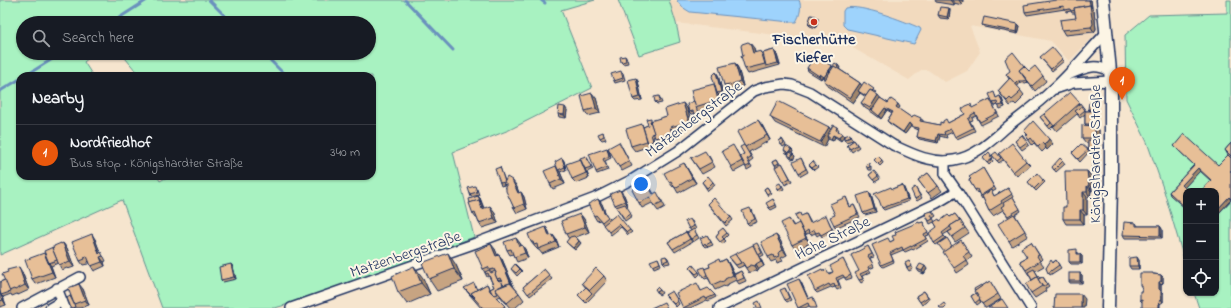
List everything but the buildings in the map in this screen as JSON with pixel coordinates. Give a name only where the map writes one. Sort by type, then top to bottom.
[{"type":"street","name":"Königshardter Straße","points":[[1103,0],[1110,76],[1111,188],[1108,308]]},
{"type":"street","points":[[1031,308],[945,174],[945,161],[964,158],[986,145],[1052,90],[1106,33]]},
{"type":"street","points":[[1067,75],[1091,67],[1100,66],[1110,76]]},
{"type":"street","points":[[1052,90],[1073,83],[1110,76]]},
{"type":"street","name":"Matzenbergstraße","points":[[291,308],[476,244],[595,198],[633,179],[678,151],[750,93],[765,86],[784,84],[797,86],[810,92],[893,145],[931,160],[945,161]]},
{"type":"street","name":"Hohe Straße","points":[[719,308],[937,203],[957,191]]},
{"type":"street","points":[[22,308],[80,277]]},
{"type":"street","points":[[50,308],[63,304],[57,288]]},
{"type":"shaded area","points":[[669,0],[1092,0],[1097,30],[1095,35],[1069,61],[1051,41],[970,26],[980,52],[967,71],[945,82],[928,70],[921,70],[909,80],[844,43],[676,23]]},
{"type":"green space","points":[[0,0],[595,0],[561,10],[592,88],[509,130],[453,152],[474,237],[306,299],[275,308],[162,308],[122,200],[0,255]]},
{"type":"green space","points":[[618,0],[669,0],[680,42],[639,55]]},
{"type":"green space","points":[[1227,0],[1231,0],[1231,308],[1199,308],[1195,296],[1219,296],[1219,188],[1183,188],[1183,256],[1164,191],[1147,142],[1126,99],[1125,35],[1149,15],[1227,13]]},
{"type":"water","points":[[799,0],[800,8],[796,22],[791,22],[690,12],[682,7],[677,1]]},
{"type":"water","points":[[845,8],[861,8],[872,11],[913,25],[921,30],[914,44],[847,29],[843,25],[843,11]]},
{"type":"waterway","points":[[122,16],[147,0]]},
{"type":"waterway","points":[[209,0],[225,16]]},
{"type":"waterway","points":[[405,0],[453,50]]},
{"type":"waterway","points":[[541,0],[545,3]]},
{"type":"waterway","points":[[31,72],[51,60]]},
{"type":"waterway","points":[[270,60],[282,72]]},
{"type":"waterway","points":[[0,91],[16,81]]},
{"type":"place","name":"Fischerhütte Kiefer","points":[[814,22]]},
{"type":"place","name":"Nordfriedhof","points":[[1122,100]]}]
